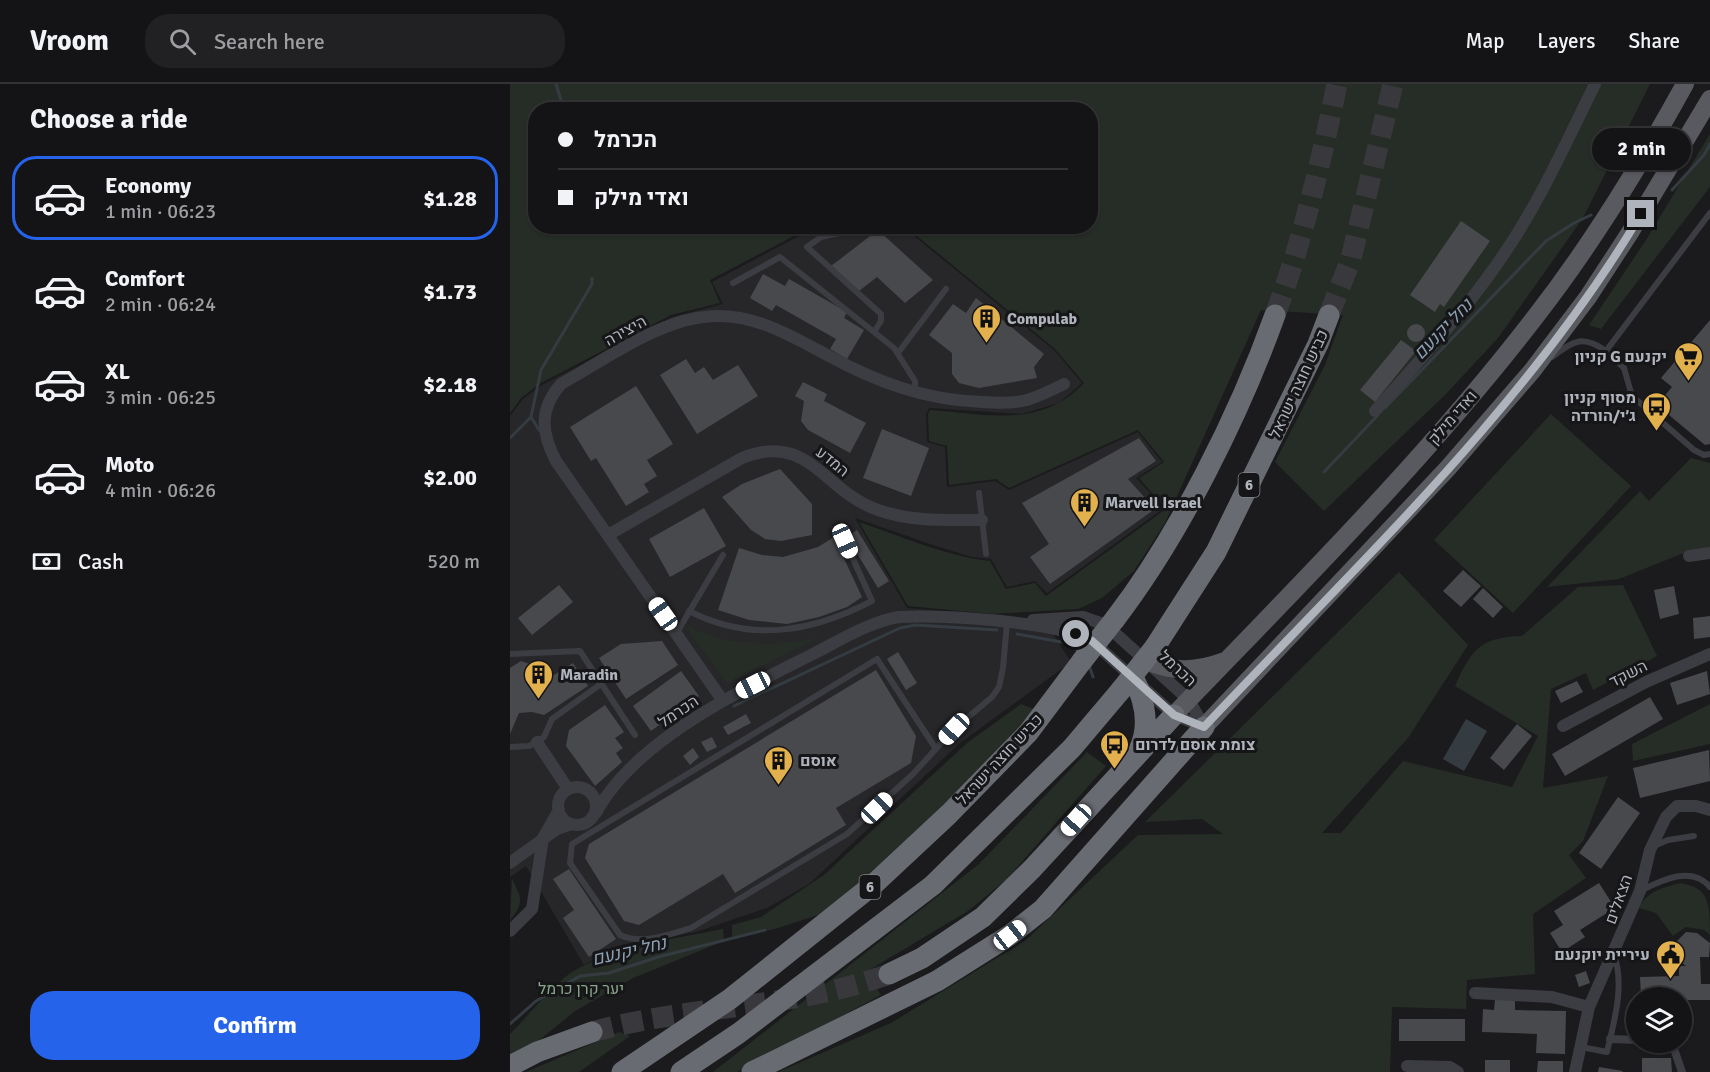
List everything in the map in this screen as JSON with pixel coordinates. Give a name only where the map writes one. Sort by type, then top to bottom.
[{"type":"highway","name":"כביש חוצה ישראל","points":[[622,1072],[730,999],[889,870],[1028,733],[1115,619],[1173,530],[1232,420],[1275,315]]},
{"type":"highway","name":"כביש חוצה ישראל","points":[[681,1072],[739,1033],[933,885],[1072,748],[1127,684],[1151,654],[1216,552],[1318,344],[1329,315]]},
{"type":"highway","points":[[1127,684],[1142,697],[1145,725],[1137,754]]},
{"type":"highway","points":[[889,974],[947,944],[983,917],[1032,869],[1174,715]]},
{"type":"highway","points":[[752,1072],[937,981],[1010,935],[1043,909],[1204,727]]},
{"type":"highway","points":[[510,1066],[537,1052],[592,1032]]},
{"type":"main road","name":"ואדי מילק","points":[[1174,715],[1465,404],[1537,316],[1630,179],[1685,84]]},
{"type":"main road","name":"ואדי מילק","points":[[1204,727],[1434,483],[1532,371],[1587,297],[1631,231],[1710,99]]},
{"type":"main road","points":[[1151,654],[1171,669],[1185,670],[1227,660]]},
{"type":"street","points":[[1375,411],[1462,310],[1497,264],[1546,183],[1595,84]]},
{"type":"street","name":"היצירה","points":[[723,701],[556,461],[547,444],[544,413],[550,396],[561,384],[659,330],[680,321],[705,316],[752,320],[773,326],[868,377],[915,393],[952,401],[999,403],[1024,401],[1064,384]]},
{"type":"street","name":"המדע","points":[[608,535],[742,458],[759,451],[775,449],[803,458],[845,493],[875,509],[902,518],[982,520]]},
{"type":"street","points":[[1689,556],[1710,553]]},
{"type":"street","name":"הכרמל","points":[[596,813],[614,785],[669,735],[723,701],[887,619],[911,617],[1007,623],[1057,628],[1084,637],[1127,684],[1174,715],[1204,727]]},
{"type":"street","name":"הכרמל","points":[[1007,623],[1072,617],[1096,620],[1151,654],[1189,700],[1204,727]]},
{"type":"street","name":"השקד","points":[[1563,726],[1646,682],[1710,654]]},
{"type":"street","points":[[537,742],[568,789]]},
{"type":"street","points":[[571,824],[561,816],[559,810],[560,797],[568,789],[588,790],[614,785]]},
{"type":"street","points":[[510,862],[543,838],[571,824],[584,825],[596,813],[596,800],[588,790]]},
{"type":"street","name":"הצאלים","points":[[1575,1072],[1588,1008],[1614,955],[1640,891],[1650,850],[1666,817],[1677,806],[1696,806],[1710,810]]},
{"type":"street","points":[[510,931],[532,909],[543,838],[559,810]]},
{"type":"street","points":[[1475,993],[1552,997],[1588,1008]]},
{"type":"street","points":[[1610,1039],[1626,1040]]},
{"type":"street","points":[[1675,1053],[1682,1072]]},
{"type":"street","points":[[1406,1069],[1450,1067],[1458,1072]]},
{"type":"lane","points":[[1606,351],[1710,213]]},
{"type":"lane","points":[[835,234],[821,237],[807,247],[881,314],[881,321],[874,332]]},
{"type":"lane","points":[[733,283],[780,257],[898,354],[915,381],[915,393]]},
{"type":"lane","points":[[898,354],[946,289]]},
{"type":"lane","points":[[1532,371],[1574,342],[1588,340],[1606,351],[1624,368],[1632,396],[1694,450],[1704,455],[1710,453]]},
{"type":"lane","points":[[979,493],[986,554]]},
{"type":"lane","points":[[689,611],[707,620],[753,632],[782,632],[814,626],[845,615],[872,601],[845,541]]},
{"type":"lane","points":[[676,634],[723,555]]},
{"type":"lane","points":[[936,749],[877,659],[572,844],[570,863],[620,935],[630,940],[665,937],[691,928],[847,834],[992,697],[999,687],[1007,623]]},
{"type":"lane","points":[[510,654],[580,651],[635,735]]},
{"type":"lane","points":[[510,747],[530,746],[537,742],[544,737],[552,720],[601,684]]},
{"type":"lane","points":[[1650,850],[1668,840],[1694,836]]},
{"type":"lane","points":[[1640,891],[1678,875],[1693,876],[1710,886]]},
{"type":"lane","points":[[1580,1047],[1607,1052],[1619,987],[1619,968],[1614,955]]},
{"type":"shaded area","points":[[803,234],[912,234],[1054,350],[1082,383],[1059,403],[1022,414],[929,408],[926,414],[927,442],[945,447],[947,487],[995,481],[1009,490],[1138,432],[1162,462],[1136,478],[1164,508],[1047,593],[1035,581],[1007,587],[991,559],[972,557],[855,518],[907,608],[1044,620],[1071,662],[960,743],[809,884],[767,908],[696,932],[621,945],[584,965],[526,866],[510,877],[510,416],[523,399],[542,385],[672,317],[723,304],[712,282]]},
{"type":"shaded area","points":[[1466,719],[1487,731],[1464,771],[1443,759]]},
{"type":"green space","points":[[510,84],[1650,84],[1583,218],[1498,338],[1446,394],[1324,511],[1275,462],[1325,365],[1343,315],[1261,310],[1165,523],[1134,571],[1102,598],[1078,609],[992,614],[908,606],[859,522],[956,555],[990,561],[1006,589],[1035,583],[1046,596],[1166,509],[1139,478],[1164,462],[1138,430],[1009,488],[996,479],[949,485],[947,446],[929,441],[928,414],[930,410],[992,415],[1031,413],[1067,398],[1084,383],[1055,349],[915,234],[1098,234],[1098,102],[528,102],[528,234],[798,234],[710,280],[720,303],[671,315],[541,383],[521,398],[510,413]]},
{"type":"green space","points":[[1710,134],[1710,187],[1601,329],[1589,325],[1646,240]]},
{"type":"green space","points":[[1551,414],[1631,486],[1513,613],[1434,540]]},
{"type":"green space","points":[[1691,458],[1710,463],[1710,549],[1681,554],[1619,579],[1547,587],[1640,491],[1649,501]]},
{"type":"green space","points":[[1399,572],[1468,645],[1408,738],[1322,833],[1341,833],[1403,761],[1512,787],[1538,736],[1455,686],[1466,663],[1479,648],[1496,639],[1522,636],[1578,587],[1623,585],[1657,656],[1593,690],[1586,673],[1551,689],[1543,788],[1608,776],[1583,841],[1569,855],[1586,878],[1533,914],[1535,974],[1467,980],[1466,1009],[1392,1007],[1390,1072],[778,1072],[891,1023],[1026,940],[1138,835],[1223,834],[1202,819],[1145,822]]},
{"type":"green space","points":[[688,626],[736,642],[768,644],[819,638],[727,683],[691,635]]},
{"type":"green space","points":[[1021,704],[1036,710],[980,771],[852,892],[821,914],[775,929],[732,937],[732,925],[761,917],[824,875],[967,743]]},
{"type":"green space","points":[[1710,704],[1710,744],[1633,761],[1632,744]]},
{"type":"green space","points":[[1087,752],[1106,766],[1006,880],[968,911],[866,972],[881,995],[737,1072],[713,1072],[979,864]]},
{"type":"green space","points":[[512,879],[520,900],[518,909],[510,920]]},
{"type":"green space","points":[[1680,883],[1690,885],[1703,893],[1710,915],[1710,935],[1704,930],[1686,927],[1673,936],[1656,913],[1639,908],[1651,894]]},
{"type":"green space","name":"יער קרן כרמל","points":[[723,929],[724,941],[633,978],[575,1011],[510,1064],[510,1034],[549,992],[572,972],[589,963],[626,950]]},
{"type":"green space","points":[[619,1032],[630,1036],[579,1072],[526,1072]]},
{"type":"building","points":[[1461,221],[1490,241],[1444,307],[1440,304],[1435,312],[1410,295]]},
{"type":"building","points":[[873,234],[882,234],[933,280],[905,303],[877,277],[859,291],[831,266]]},
{"type":"building","points":[[763,274],[785,286],[789,279],[847,312],[844,318],[864,330],[847,359],[830,349],[836,339],[776,305],[772,311],[750,298]]},
{"type":"building","name":"Compulab","points":[[976,298],[1044,354],[1034,367],[1037,378],[979,388],[959,383],[952,374],[952,353],[929,335],[953,304],[966,313]]},
{"type":"building","name":"קניון G יקנעם","points":[[1710,320],[1710,444],[1705,445],[1657,405],[1672,387],[1661,378]]},
{"type":"building","points":[[1412,324],[1420,324],[1425,329],[1423,340],[1412,342],[1407,337],[1407,329]]},
{"type":"building","points":[[1401,340],[1416,351],[1375,402],[1360,390]]},
{"type":"building","points":[[686,359],[695,373],[704,367],[713,380],[738,365],[758,396],[697,434],[660,375]]},
{"type":"building","points":[[803,382],[827,394],[824,401],[866,423],[850,453],[808,430],[801,421],[804,401],[795,396]]},
{"type":"building","points":[[636,386],[673,444],[647,460],[657,476],[644,484],[649,492],[626,506],[596,458],[591,461],[570,427]]},
{"type":"building","points":[[882,429],[929,448],[911,496],[863,478]]},
{"type":"building","name":"Marvell Israel","points":[[1139,438],[1156,461],[1128,479],[1155,509],[1050,584],[1030,557],[1049,544],[1022,503]]},
{"type":"building","points":[[780,469],[812,504],[812,535],[781,541],[765,539],[751,530],[722,497],[742,484]]},
{"type":"building","points":[[704,508],[726,546],[670,577],[649,539]]},
{"type":"building","points":[[857,530],[889,581],[878,588],[847,537]]},
{"type":"building","points":[[834,537],[862,597],[847,607],[819,617],[787,624],[749,620],[718,610],[739,548],[762,555],[783,557],[818,547]]},
{"type":"building","points":[[1463,570],[1481,586],[1461,607],[1443,591]]},
{"type":"building","points":[[559,585],[573,602],[532,635],[518,618]]},
{"type":"building","points":[[1674,586],[1679,614],[1660,619],[1654,590]]},
{"type":"building","points":[[1483,588],[1503,607],[1493,618],[1473,599]]},
{"type":"building","points":[[1710,616],[1710,637],[1694,639],[1693,618]]},
{"type":"building","points":[[662,641],[678,665],[626,699],[599,658],[621,644]]},
{"type":"building","points":[[898,652],[917,683],[906,690],[887,659]]},
{"type":"building","name":"Maradin","points":[[521,661],[541,668],[549,678],[573,663],[588,686],[544,715],[532,712],[519,713],[510,734],[510,668]]},
{"type":"building","name":"אוסם","points":[[876,670],[916,736],[911,763],[836,808],[846,825],[735,893],[723,874],[639,925],[624,921],[585,858],[589,844]]},
{"type":"building","points":[[681,671],[699,696],[651,731],[633,706]]},
{"type":"building","points":[[1707,671],[1710,694],[1677,705],[1670,683]]},
{"type":"building","points":[[1577,681],[1583,692],[1561,703],[1555,691]]},
{"type":"building","points":[[1650,697],[1663,719],[1565,776],[1552,754]]},
{"type":"building","points":[[605,705],[624,732],[615,738],[623,748],[616,753],[622,762],[595,786],[566,746],[569,730]]},
{"type":"building","points":[[746,714],[751,723],[728,735],[723,727]]},
{"type":"building","points":[[1517,724],[1532,736],[1504,770],[1490,758]]},
{"type":"building","points":[[712,737],[717,747],[707,752],[701,742]]},
{"type":"building","points":[[693,748],[699,757],[690,765],[683,756]]},
{"type":"building","points":[[1709,750],[1710,781],[1640,798],[1633,768]]},
{"type":"building","points":[[1618,797],[1640,813],[1601,869],[1579,853]]},
{"type":"building","points":[[569,869],[616,939],[589,957],[563,918],[574,910],[553,879]]},
{"type":"building","points":[[1599,883],[1615,908],[1580,930],[1585,937],[1562,952],[1550,933],[1563,925],[1554,911]]},
{"type":"building","name":"עיריית יוקנעם","points":[[1686,932],[1697,933],[1710,943],[1709,957],[1700,957],[1701,984],[1710,984],[1710,1000],[1692,1000],[1692,987],[1640,987],[1640,977],[1679,976],[1679,966],[1686,966],[1677,959],[1677,941]]},
{"type":"building","points":[[1586,971],[1590,983],[1579,987],[1575,975]]},
{"type":"building","points":[[1495,999],[1515,1000],[1515,1010],[1566,1011],[1565,1054],[1536,1053],[1537,1034],[1482,1032],[1483,1009],[1494,1010]]},
{"type":"building","points":[[1399,1019],[1465,1019],[1465,1041],[1399,1041]]},
{"type":"building","points":[[1642,1058],[1671,1058],[1672,1072],[1642,1072]]},
{"type":"building","points":[[1485,1060],[1510,1060],[1510,1072],[1485,1072]]},
{"type":"building","points":[[1538,1061],[1563,1061],[1563,1072],[1537,1072]]},
{"type":"building","points":[[1599,1067],[1623,1071],[1598,1072]]},
{"type":"waterway","points":[[556,84],[562,102]]},
{"type":"waterway","name":"נחל יקנעם","points":[[1672,190],[1704,155],[1710,144]]},
{"type":"waterway","name":"נחל יקנעם","points":[[1385,408],[1546,241],[1591,215]]},
{"type":"waterway","points":[[539,430],[531,417],[541,370],[592,284],[592,278]]},
{"type":"waterway","name":"נחל יקנעם","points":[[1324,472],[1378,415]]},
{"type":"waterway","points":[[510,438],[531,417]]},
{"type":"waterway","points":[[734,706],[900,628],[916,625],[997,630]]},
{"type":"waterway","points":[[1017,634],[1067,643],[1080,652]]},
{"type":"waterway","points":[[1089,665],[1093,677]]},
{"type":"waterway","name":"נחל יקנעם","points":[[510,1024],[536,1001],[580,976],[609,973],[658,957],[765,930]]},
{"type":"tunnel","points":[[1275,315],[1310,201],[1337,84]]},
{"type":"tunnel","points":[[1329,315],[1351,259],[1393,84]]},
{"type":"tunnel","points":[[592,1032],[666,1016],[816,994],[889,974]]},
{"type":"place","name":"Compulab","points":[[986,344]]},
{"type":"place","name":"קניון G יקנעם","points":[[1688,382]]},
{"type":"place","name":"מסוף קניון ג׳י/הורדה","points":[[1657,432]]},
{"type":"place","name":"Marvell Israel","points":[[1084,528]]},
{"type":"place","name":"Maradin","points":[[539,700]]},
{"type":"place","name":"צומת אוסם לדרום","points":[[1114,770]]},
{"type":"place","name":"אוסם","points":[[779,786]]},
{"type":"place","name":"עיריית יוקנעם","points":[[1671,980]]},
{"type":"route","points":[[1076,634],[1092,641],[1174,715],[1204,727],[1448,468],[1532,371],[1587,297],[1641,214]]}]
